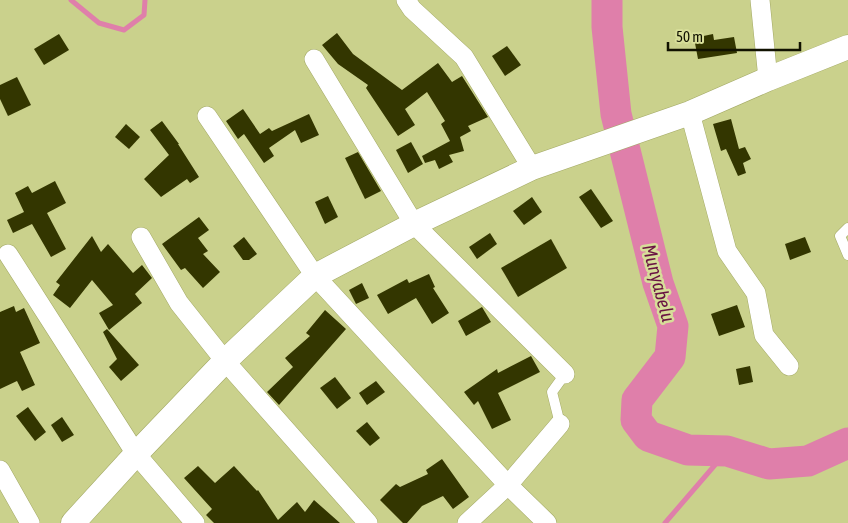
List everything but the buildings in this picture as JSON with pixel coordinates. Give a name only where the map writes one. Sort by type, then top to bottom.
[{"type":"street","points":[[406,0],[412,10],[464,57],[532,168]]},
{"type":"street","points":[[760,0],[768,78]]},
{"type":"street","points":[[73,523],[136,454],[226,361],[315,276],[414,224],[532,168],[690,113],[768,78],[848,47]]},
{"type":"street","points":[[314,59],[414,224],[565,374]]},
{"type":"street","points":[[690,113],[727,251],[756,293],[764,335],[789,366]]},
{"type":"street","points":[[208,116],[315,276],[508,485],[547,523]]},
{"type":"street","points":[[141,237],[179,303],[226,361],[368,523]]},
{"type":"street","points":[[8,254],[136,454],[195,523]]},
{"type":"street","points":[[467,523],[508,485],[560,424]]},
{"type":"street","points":[[0,470],[30,523]]},
{"type":"lane","points":[[848,228],[840,236],[848,255]]},
{"type":"lane","points":[[560,424],[552,392],[565,374]]},
{"type":"waterway","points":[[71,0],[99,23],[124,30],[144,15],[145,0]]},
{"type":"waterway","name":"Munyabelu","points":[[607,0],[607,27],[616,114],[658,283],[673,326],[670,357],[637,400],[636,420],[648,436],[688,450],[727,451],[769,464],[808,461],[848,443]]},
{"type":"waterway","points":[[665,523],[727,451]]}]
